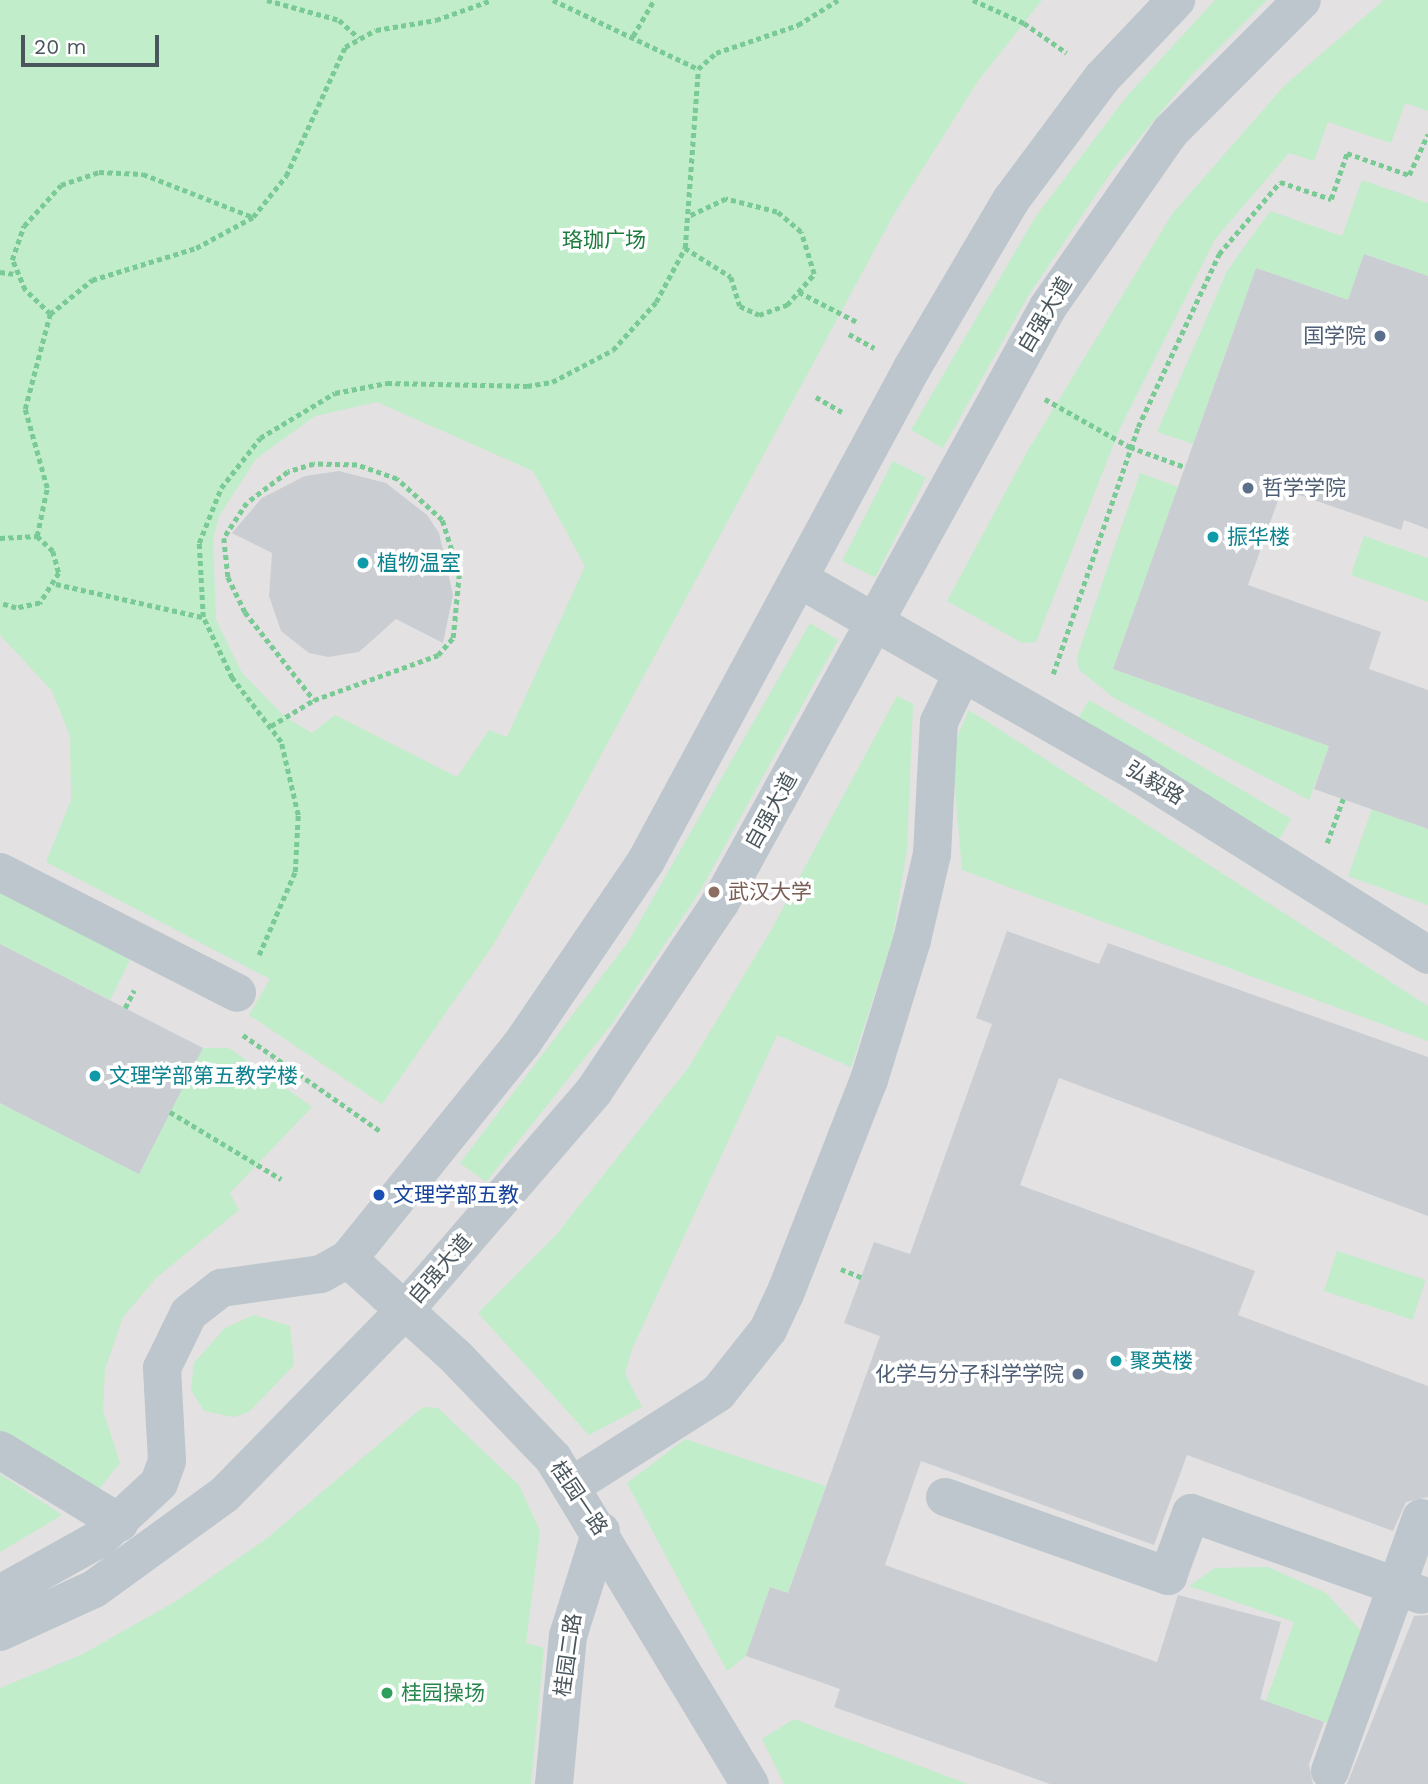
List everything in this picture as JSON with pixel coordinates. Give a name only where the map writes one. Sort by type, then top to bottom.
[{"type":"street","points":[[0,1594],[73,1557],[120,1523],[159,1483],[167,1461],[162,1368],[189,1313],[221,1288],[321,1274],[348,1259],[482,1096],[604,927],[801,580],[972,262],[1102,78],[1176,0]]},
{"type":"street","name":"自强大道","points":[[0,1632],[94,1589],[183,1528],[224,1495],[406,1309],[593,1091],[678,971],[876,621],[1048,307],[1129,183],[1206,90],[1302,0]]},
{"type":"street","name":"弘毅路","points":[[801,580],[1039,716],[1428,955]]},
{"type":"street","points":[[573,1485],[718,1394],[768,1331],[869,1080],[912,940],[932,854],[939,722],[963,672]]},
{"type":"street","points":[[0,872],[237,993]]},
{"type":"street","name":"桂园一路","points":[[348,1259],[406,1309],[538,1441],[573,1485],[750,1784]]},
{"type":"street","points":[[0,1450],[120,1523]]},
{"type":"street","points":[[945,1497],[1168,1576],[1191,1513],[1409,1591]]},
{"type":"street","points":[[1330,1771],[1409,1591],[1421,1518]]},
{"type":"street","name":"桂园二路","points":[[554,1784],[568,1636],[601,1531]]},
{"type":"path","points":[[267,0],[339,20],[359,38]]},
{"type":"path","points":[[37,536],[47,488],[25,409],[50,314],[92,280],[196,248],[253,217],[286,176],[335,62],[359,38],[492,0]]},
{"type":"path","points":[[554,0],[698,69]]},
{"type":"path","points":[[633,36],[654,0]]},
{"type":"path","points":[[237,993],[277,922],[298,847],[294,789],[271,726],[232,678],[203,617],[199,543],[207,513],[240,460],[286,417],[335,393],[387,383],[486,389],[552,382],[595,363],[634,329],[685,248],[690,216],[698,69],[716,53],[798,25],[838,0]]},
{"type":"path","points":[[973,0],[1024,23],[1102,78]]},
{"type":"path","points":[[1039,716],[1130,447],[1219,254],[1280,182],[1331,199],[1347,153],[1409,175],[1428,134]]},
{"type":"path","points":[[15,275],[16,243],[47,196],[99,172],[164,179],[253,217]]},
{"type":"path","points":[[685,248],[731,277],[734,298],[749,312],[779,311],[800,292],[815,262],[801,232],[777,212],[726,199],[690,216]]},
{"type":"path","points":[[0,272],[15,275],[50,314]]},
{"type":"path","points":[[800,292],[857,322]]},
{"type":"path","points":[[816,397],[855,419]]},
{"type":"path","points":[[1042,398],[1130,447],[1185,467]]},
{"type":"path","points":[[271,726],[314,700],[438,656],[457,620],[459,574],[442,520],[397,479],[357,465],[314,464],[288,472],[247,503],[224,538],[228,577],[245,612],[314,700]]},
{"type":"path","points":[[0,538],[37,536]]},
{"type":"path","points":[[0,613],[2,604],[40,604],[56,584],[57,561],[37,536]]},
{"type":"path","points":[[56,584],[203,617]]},
{"type":"path","points":[[240,1032],[380,1131]]},
{"type":"path","points":[[170,1112],[281,1179]]},
{"type":"shaded area","name":"武汉大学","points":[[0,0],[1428,0],[1428,1784],[0,1784]]},
{"type":"green space","name":"珞珈广场","points":[[0,0],[1042,0],[978,81],[894,214],[568,816],[493,945],[382,1104],[249,1015],[270,979],[46,862],[71,800],[70,736],[52,691],[0,635]],"holes":[[[377,402],[533,471],[585,566],[507,737],[489,730],[457,777],[335,715],[312,733],[285,717],[242,673],[216,620],[213,539],[219,516],[256,459],[315,416]]]},
{"type":"green space","points":[[1215,0],[1267,0],[1190,77],[1112,171],[1028,296],[943,448],[911,430],[1036,216],[1127,96]]},
{"type":"green space","points":[[1384,0],[1428,0],[1428,111],[1405,103],[1391,143],[1328,122],[1314,161],[1289,153],[1215,239],[1120,428],[1036,642],[1022,643],[947,601],[1027,452],[1172,214],[1285,85]]},
{"type":"green space","points":[[1362,180],[1428,203],[1428,276],[1364,254],[1348,300],[1256,268],[1193,444],[1157,432],[1227,271],[1270,211],[1342,236]]},
{"type":"green space","points":[[893,461],[926,478],[875,578],[842,561]]},
{"type":"green space","points":[[1140,473],[1178,487],[1113,669],[1329,746],[1309,800],[1114,698],[1079,670],[1077,657]]},
{"type":"green space","points":[[1364,536],[1428,558],[1428,602],[1351,575]]},
{"type":"green space","points":[[810,623],[838,640],[700,891],[614,1021],[486,1182],[460,1163],[628,942]]},
{"type":"green space","points":[[897,696],[913,704],[907,849],[892,940],[851,1067],[777,1035],[632,1349],[625,1374],[642,1407],[589,1435],[478,1313],[556,1235],[688,1068],[770,932]]},
{"type":"green space","points":[[1089,700],[1291,819],[1275,846],[1076,722]]},
{"type":"green space","points":[[969,710],[1428,1006],[1428,1041],[962,870],[953,768],[955,742]]},
{"type":"green space","points":[[1372,809],[1428,829],[1428,905],[1348,876]]},
{"type":"green space","points":[[0,890],[131,958],[110,1000],[0,944]]},
{"type":"green space","points":[[203,1048],[229,1048],[312,1107],[230,1193],[239,1210],[156,1278],[123,1317],[105,1369],[103,1410],[120,1463],[99,1489],[0,1431],[0,1103],[138,1173]]},
{"type":"green space","points":[[1337,1251],[1425,1280],[1412,1320],[1324,1291]]},
{"type":"green space","points":[[254,1315],[290,1326],[294,1365],[249,1412],[234,1417],[204,1411],[191,1390],[194,1363],[225,1328]]},
{"type":"green space","points":[[423,1407],[438,1408],[519,1485],[540,1531],[526,1643],[544,1648],[531,1784],[0,1784],[0,1688],[81,1655],[178,1600],[266,1539]]},
{"type":"green space","points":[[685,1439],[826,1486],[788,1593],[770,1587],[746,1656],[727,1671],[627,1483]]},
{"type":"green space","points":[[0,1474],[62,1515],[0,1552]]},
{"type":"green space","points":[[1268,1567],[1326,1593],[1361,1631],[1328,1723],[1266,1701],[1294,1622],[1189,1586],[1215,1568]]},
{"type":"green space","points":[[794,1719],[968,1784],[784,1784],[762,1739]]},
{"type":"building","name":"振华楼","points":[[1364,254],[1428,276],[1428,529],[1404,520],[1401,530],[1282,489],[1248,585],[1381,632],[1369,669],[1428,690],[1428,829],[1314,789],[1329,746],[1113,669],[1256,268],[1348,300]]},
{"type":"building","name":"植物温室","points":[[339,471],[386,483],[427,515],[439,533],[453,595],[443,643],[396,619],[359,652],[328,657],[309,653],[281,631],[269,596],[272,553],[232,533],[262,498],[305,476]]},
{"type":"building","name":"聚英楼","points":[[1007,931],[1099,964],[1108,943],[1428,1057],[1428,1216],[1059,1078],[1020,1185],[1255,1271],[1238,1315],[1428,1386],[1428,1497],[1406,1502],[1393,1531],[1187,1455],[1154,1545],[921,1461],[885,1565],[1157,1662],[1178,1595],[1281,1622],[1260,1699],[1324,1722],[1309,1764],[1313,1784],[1050,1784],[834,1707],[840,1689],[746,1656],[770,1587],[788,1593],[880,1336],[844,1323],[874,1242],[910,1254],[992,1024],[976,1018]]},
{"type":"building","name":"文理学部第五教学楼","points":[[0,944],[203,1048],[139,1174],[0,1103]]},
{"type":"building","points":[[1428,1615],[1428,1784],[1347,1784],[1414,1616]]},
{"type":"place","name":"国学院","points":[[1380,336]]},
{"type":"place","name":"哲学学院","points":[[1248,488]]},
{"type":"place","name":"振华楼","points":[[1213,537]]},
{"type":"place","name":"植物温室","points":[[363,563]]},
{"type":"place","name":"武汉大学","points":[[714,892]]},
{"type":"place","name":"文理学部第五教学楼","points":[[95,1076]]},
{"type":"place","name":"文理学部五教","points":[[379,1195]]},
{"type":"place","name":"聚英楼","points":[[1116,1361]]},
{"type":"place","name":"化学与分子科学学院","points":[[1078,1374]]},
{"type":"place","name":"桂园操场","points":[[387,1693]]}]
